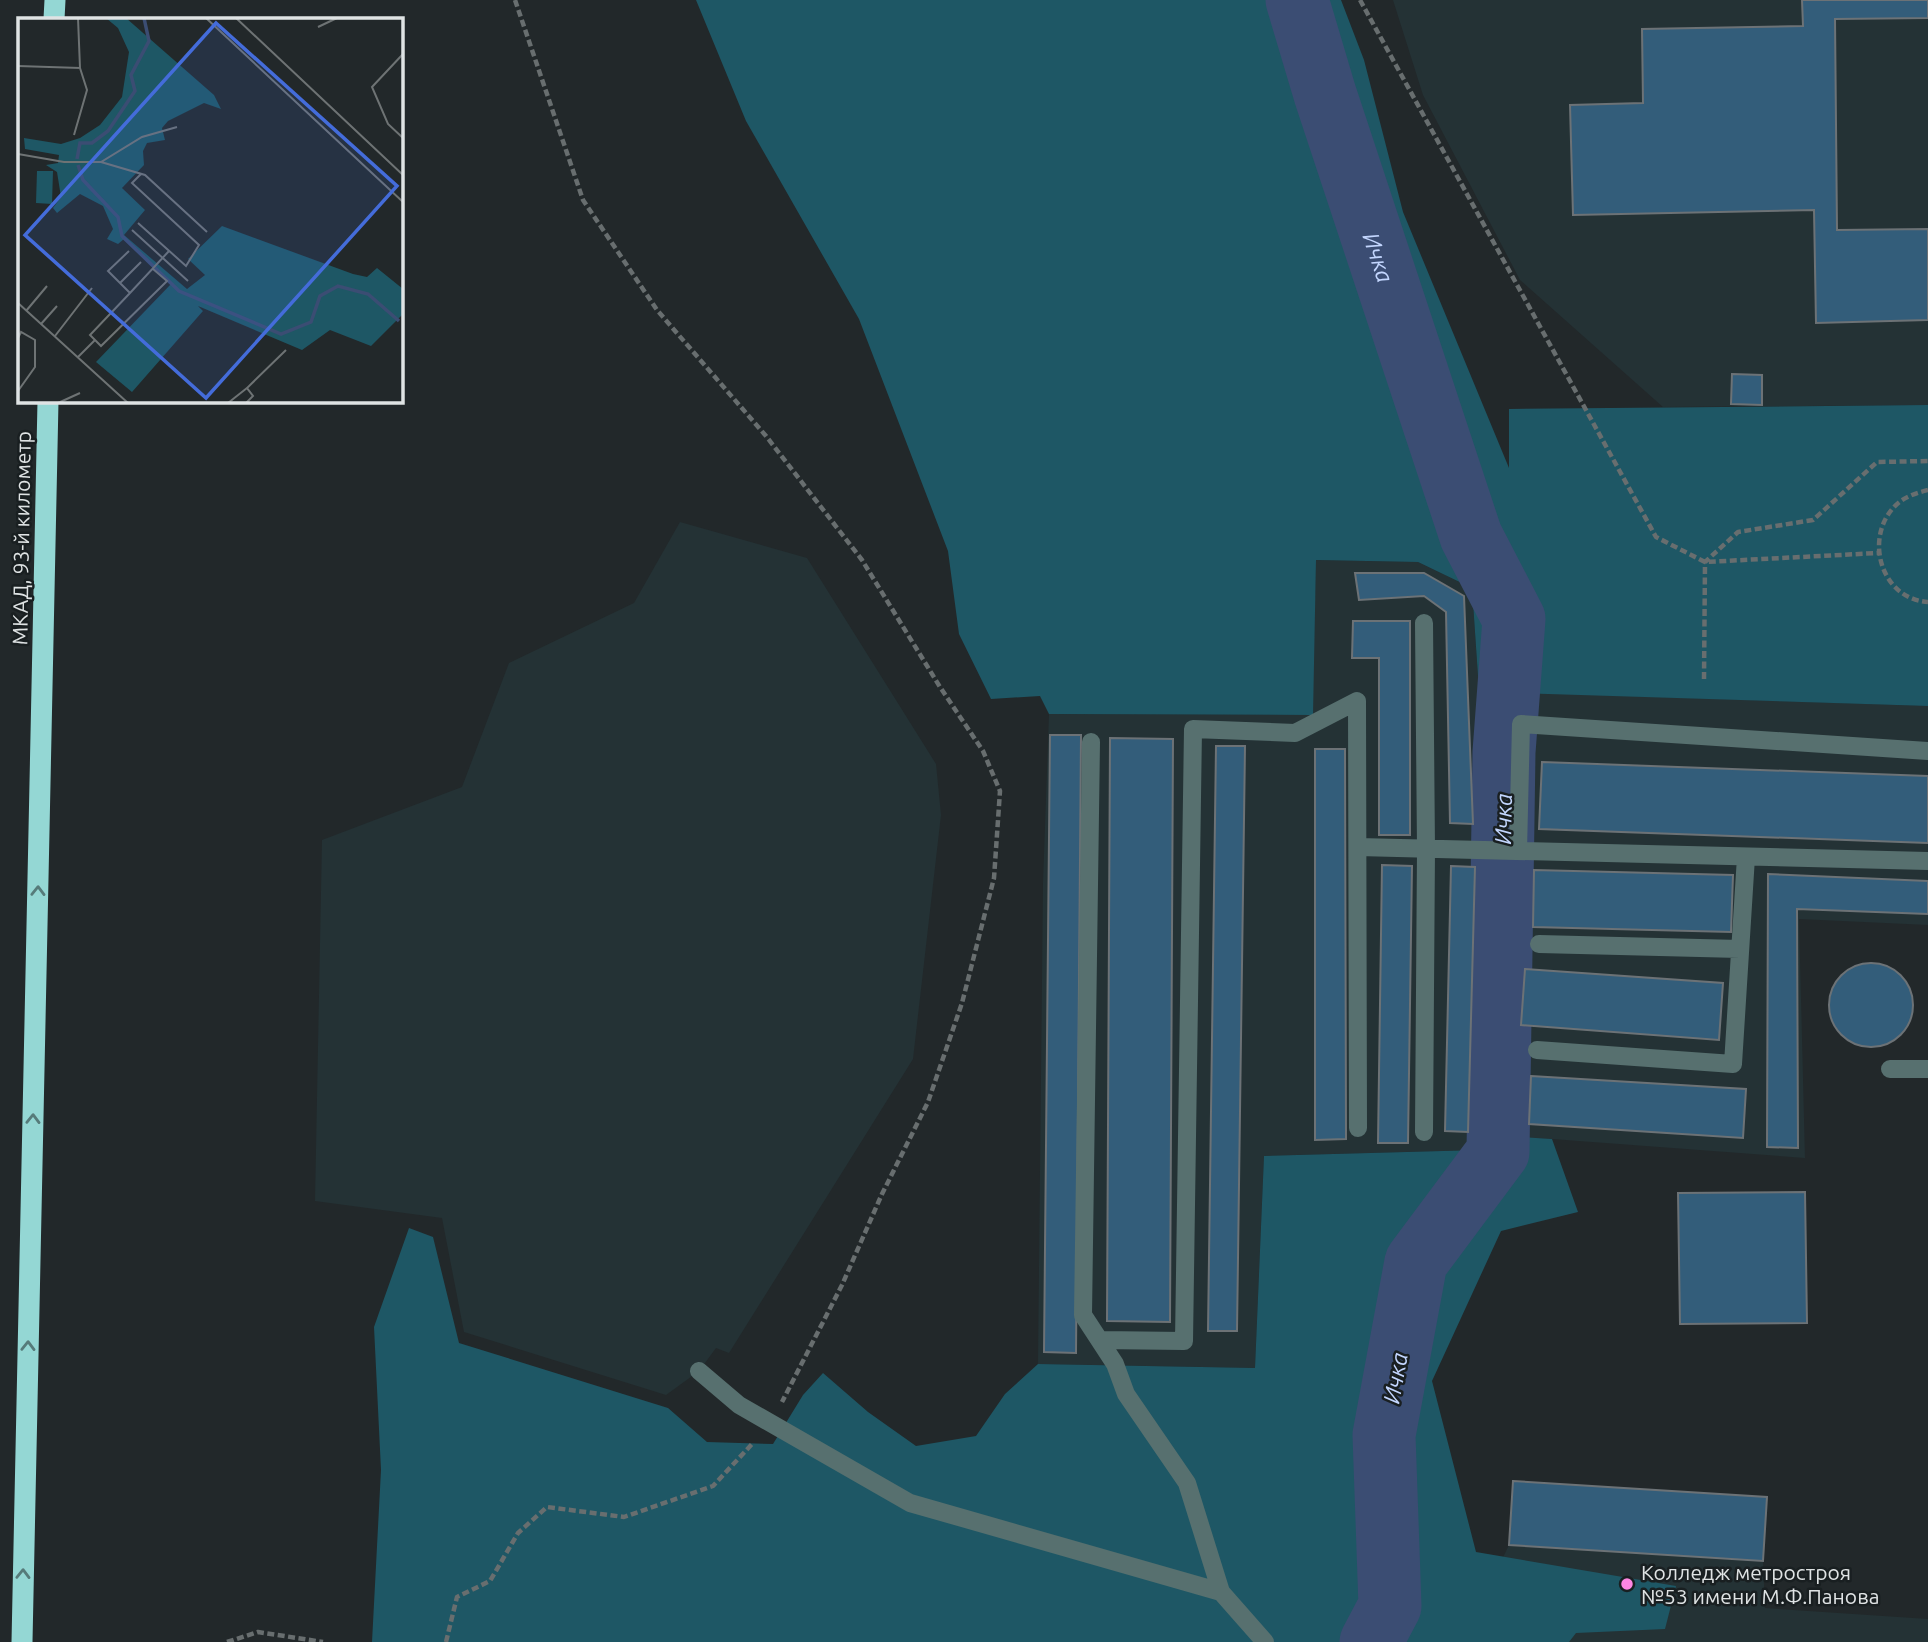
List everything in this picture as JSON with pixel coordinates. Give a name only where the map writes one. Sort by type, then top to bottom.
[{"type":"highway","points":[[54,18],[55,0]]},
{"type":"highway","name":"МКАД, 93-й километр","points":[[22,1642],[48,402]]},
{"type":"lane","points":[[1424,623],[1424,1132]]},
{"type":"lane","points":[[1100,1340],[1184,1341],[1193,729],[1295,733],[1357,701],[1358,1128]]},
{"type":"lane","points":[[1518,851],[1521,724],[1928,751]]},
{"type":"lane","points":[[1091,741],[1083,1315],[1115,1364],[1126,1394],[1187,1483],[1221,1592],[1265,1642]]},
{"type":"lane","points":[[1357,847],[1928,861]]},
{"type":"lane","points":[[1536,1050],[1733,1064],[1746,857]]},
{"type":"lane","points":[[1539,944],[1740,949]]},
{"type":"lane","points":[[1890,1069],[1928,1069]]},
{"type":"lane","points":[[699,1371],[739,1405],[910,1503],[1221,1592]]},
{"type":"path","points":[[446,1642],[457,1597],[490,1581],[518,1533],[547,1507],[624,1517],[713,1486],[770,1424],[842,1285],[882,1194],[928,1102],[962,1003],[994,878],[1000,791],[983,751],[862,560],[766,436],[657,310],[583,200],[515,0]]},
{"type":"path","points":[[1360,0],[1656,537],[1705,562],[1878,553]]},
{"type":"path","points":[[1704,680],[1705,562],[1738,533],[1813,520],[1877,462],[1928,461]]},
{"type":"path","points":[[1928,490],[1910,495],[1896,505],[1885,519],[1878,535],[1882,570],[1893,585],[1906,596],[1928,602]]},
{"type":"path","points":[[227,1642],[258,1632],[323,1642]]},
{"type":"shaded area","points":[[696,0],[1341,0],[1364,60],[1403,212],[1509,468],[1509,409],[1928,405],[1928,706],[1515,693],[1502,1136],[1552,1139],[1578,1212],[1501,1231],[1432,1381],[1476,1552],[1676,1586],[1665,1629],[1576,1633],[1569,1642],[372,1642],[381,1470],[374,1327],[409,1228],[433,1237],[459,1343],[668,1408],[707,1442],[773,1444],[803,1395],[823,1373],[868,1412],[916,1446],[976,1436],[1005,1394],[1038,1364],[1255,1368],[1264,1156],[1479,1150],[1487,808],[1472,588],[1418,562],[1316,560],[1313,715],[1049,714],[1040,696],[991,699],[959,634],[948,551],[859,319],[746,121]]},
{"type":"shaded area","points":[[1393,0],[1928,0],[1928,405],[1663,407],[1520,280],[1423,95]]},
{"type":"shaded area","points":[[680,522],[807,558],[936,764],[941,815],[913,1059],[729,1353],[716,1348],[699,1371],[666,1395],[464,1332],[442,1218],[315,1201],[322,840],[462,787],[509,663],[634,603]]},
{"type":"shaded area","points":[[1316,560],[1418,562],[1472,588],[1487,808],[1479,1150],[1264,1156],[1255,1368],[1038,1364],[1043,883],[1049,714],[1312,715]]},
{"type":"shaded area","points":[[1515,692],[1928,706],[1928,925],[1799,919],[1805,1158],[1502,1137]]},
{"type":"shaded area","name":"Колледж метростроя №53 имени М.Ф.Панова","points":[[1509,1545],[1763,1561],[1765,1608],[1928,1619],[1928,1642],[1462,1642]]},
{"type":"building","points":[[1802,0],[1928,0],[1928,18],[1835,19],[1837,230],[1928,229],[1928,320],[1816,323],[1814,210],[1573,215],[1570,105],[1643,103],[1642,29],[1803,26]]},
{"type":"building","points":[[1732,374],[1762,375],[1762,405],[1731,404]]},
{"type":"building","points":[[1355,573],[1424,573],[1464,596],[1473,824],[1450,823],[1446,612],[1424,596],[1359,600]]},
{"type":"building","points":[[1353,621],[1410,621],[1410,835],[1379,835],[1379,658],[1352,658]]},
{"type":"building","points":[[1050,735],[1081,735],[1076,1353],[1044,1352]]},
{"type":"building","points":[[1110,738],[1173,739],[1170,1322],[1107,1321]]},
{"type":"building","points":[[1216,746],[1245,746],[1237,1331],[1208,1331]]},
{"type":"building","points":[[1315,749],[1345,749],[1346,1139],[1315,1140]]},
{"type":"building","points":[[1542,762],[1928,776],[1928,843],[1539,829]]},
{"type":"building","points":[[1382,865],[1412,866],[1408,1143],[1378,1143]]},
{"type":"building","points":[[1451,866],[1475,867],[1468,1132],[1445,1131]]},
{"type":"building","points":[[1534,870],[1733,875],[1731,932],[1533,927]]},
{"type":"building","points":[[1768,874],[1928,881],[1928,914],[1797,909],[1798,1148],[1767,1147]]},
{"type":"building","points":[[1871,963],[1887,966],[1901,975],[1910,989],[1913,1005],[1910,1021],[1901,1035],[1887,1044],[1871,1047],[1855,1044],[1841,1035],[1832,1021],[1829,1005],[1832,989],[1841,975],[1855,966]]},
{"type":"building","points":[[1525,969],[1723,983],[1719,1040],[1521,1025]]},
{"type":"building","points":[[1531,1076],[1746,1089],[1743,1138],[1529,1124]]},
{"type":"building","points":[[1805,1192],[1807,1323],[1680,1324],[1678,1193]]},
{"type":"building","points":[[1513,1481],[1767,1497],[1763,1561],[1509,1545]]},
{"type":"waterway","name":"Ичка","points":[[1297,0],[1325,94],[1471,536],[1514,619],[1504,752],[1498,1152],[1416,1262],[1384,1435],[1390,1606],[1371,1642]]},
{"type":"place","name":"Колледж метростроя №53 имени М.Ф.Панова","points":[[1627,1584]]}]
